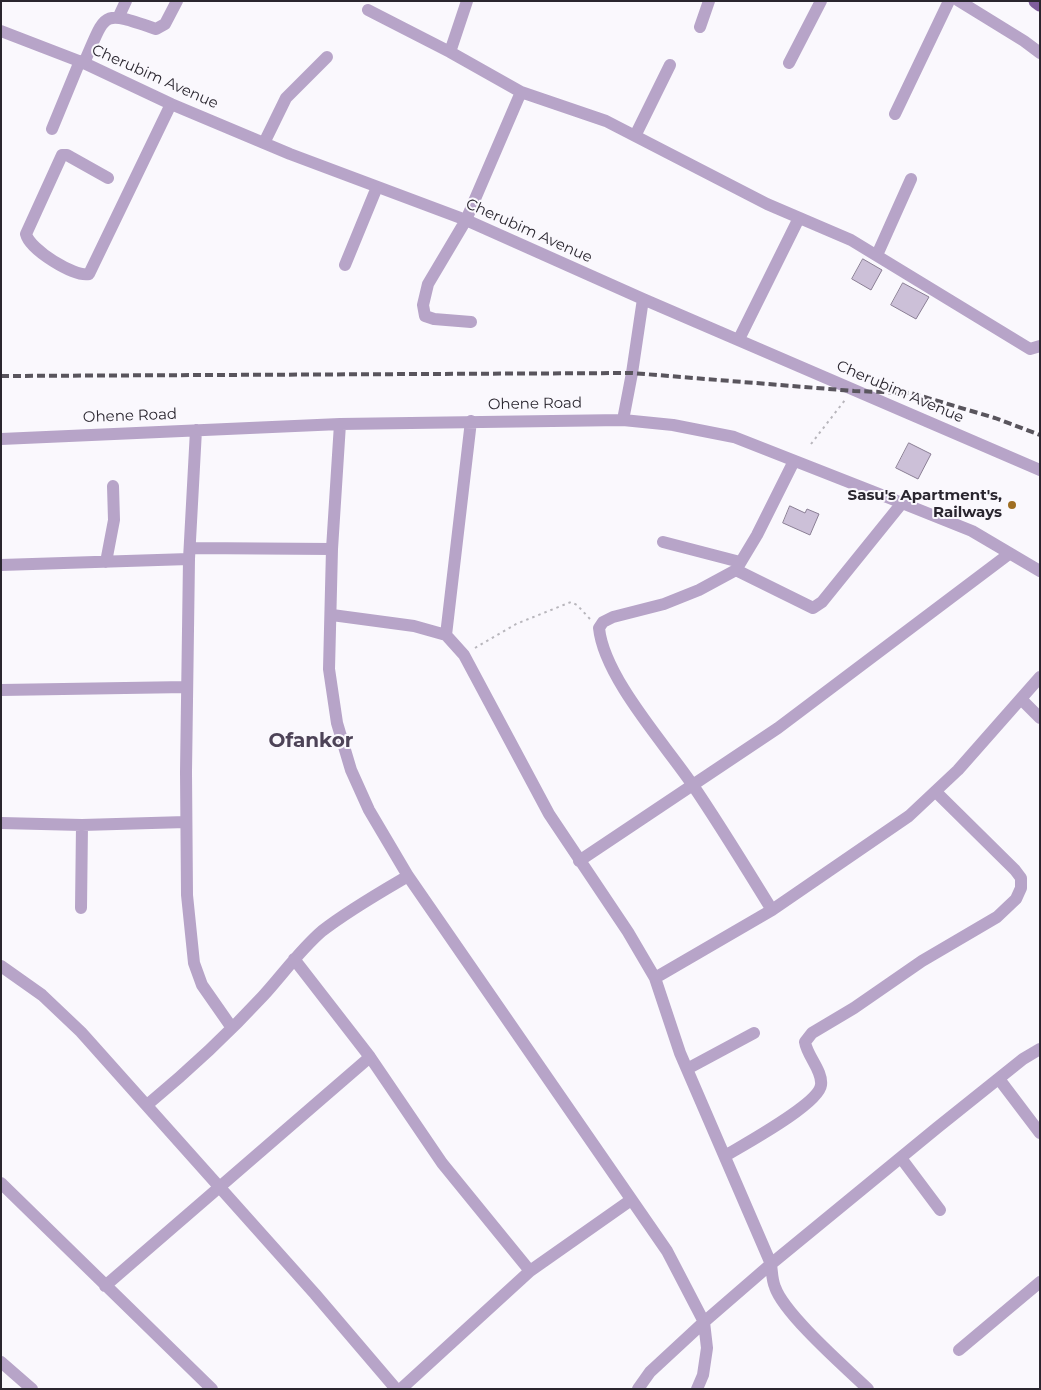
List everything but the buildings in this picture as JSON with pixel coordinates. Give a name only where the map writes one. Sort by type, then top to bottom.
[{"type":"main road","points":[[1036,1],[1040,4]]},
{"type":"street","points":[[119,16],[126,1]]},
{"type":"street","points":[[52,129],[102,23],[109,18],[119,16],[156,29],[162,27],[177,1]]},
{"type":"street","points":[[450,52],[467,1]]},
{"type":"street","points":[[700,27],[709,1]]},
{"type":"street","points":[[789,63],[821,1]]},
{"type":"street","points":[[895,114],[948,1]]},
{"type":"street","points":[[959,1],[1040,53]]},
{"type":"street","points":[[368,10],[450,52],[521,92],[606,121],[636,134],[767,204],[851,240],[1030,350],[1040,346]]},
{"type":"street","name":"Cherubim Avenue","points":[[1,31],[82,62],[171,104],[264,142],[466,220],[643,300],[739,339],[854,391],[965,436],[1040,470]]},
{"type":"street","points":[[264,142],[286,98],[327,57]]},
{"type":"street","points":[[636,134],[670,65]]},
{"type":"street","points":[[471,322],[434,319],[425,316],[423,305],[428,284],[466,220],[521,92]]},
{"type":"street","points":[[108,178],[67,155],[62,155],[26,234],[29,243],[39,252],[53,260],[83,275],[89,274],[171,104]]},
{"type":"street","points":[[877,255],[911,179]]},
{"type":"street","points":[[345,265],[377,187]]},
{"type":"street","points":[[739,339],[799,218]]},
{"type":"street","points":[[623,420],[643,300]]},
{"type":"street","name":"Ohene Road","points":[[1,439],[340,424],[471,421],[623,420],[673,425],[734,437],[902,503],[972,531],[1040,571]]},
{"type":"street","points":[[446,635],[471,421]]},
{"type":"street","points":[[340,424],[332,549],[332,615],[329,669],[337,723],[351,770],[381,834],[408,876],[667,1251],[704,1322],[707,1348],[703,1375],[697,1389]]},
{"type":"street","points":[[196,430],[190,554],[187,687],[187,895],[194,963],[202,985],[232,1028]]},
{"type":"street","points":[[772,910],[693,785],[616,675],[605,651],[599,628],[603,622],[613,617],[664,604],[700,590],[738,566],[757,535],[794,461]]},
{"type":"street","points":[[106,562],[114,520],[113,486]]},
{"type":"street","points":[[663,542],[738,566],[813,608],[822,602],[902,503]]},
{"type":"street","points":[[1,565],[106,562],[190,554],[332,549]]},
{"type":"street","points":[[579,861],[778,728],[1010,554]]},
{"type":"street","points":[[332,615],[414,626],[446,635],[464,655],[548,814],[628,932],[654,978],[687,1069],[771,1264],[775,1287],[786,1305],[831,1355],[868,1389]]},
{"type":"street","points":[[654,978],[772,910],[908,816],[936,792],[1022,700],[1040,678]]},
{"type":"street","points":[[1,690],[187,687]]},
{"type":"street","points":[[1022,700],[1040,718]]},
{"type":"street","points":[[725,1156],[802,1108],[819,1091],[821,1084],[819,1076],[806,1050],[805,1042],[812,1033],[854,1008],[922,961],[997,917],[1016,899],[1021,888],[1021,878],[936,792]]},
{"type":"street","points":[[1,823],[82,825],[186,822]]},
{"type":"street","points":[[81,908],[82,825]]},
{"type":"street","points":[[147,1105],[195,1065],[265,994],[294,959],[321,932],[358,905],[408,876]]},
{"type":"street","points":[[294,959],[370,1057],[442,1162],[530,1271]]},
{"type":"street","points":[[1,966],[42,996],[81,1032],[315,1294],[396,1389]]},
{"type":"street","points":[[687,1069],[754,1034]]},
{"type":"street","points":[[638,1389],[650,1372],[771,1264],[999,1079],[1040,1049]]},
{"type":"street","points":[[105,1286],[370,1057]]},
{"type":"street","points":[[999,1079],[1040,1133]]},
{"type":"street","points":[[901,1158],[940,1210]]},
{"type":"street","points":[[1,1183],[212,1389]]},
{"type":"street","points":[[401,1389],[530,1271],[631,1200]]},
{"type":"street","points":[[959,1350],[1040,1282]]},
{"type":"street","points":[[1,1362],[32,1389]]},
{"type":"path","points":[[811,444],[828,419],[854,391]]},
{"type":"path","points":[[464,655],[516,624],[571,602],[577,605],[599,628]]},
{"type":"railway","points":[[1,376],[632,373],[854,391],[911,393],[995,418],[1040,435]]},
{"type":"place","name":"Sasu's Apartment's, Railways","points":[[1012,505]]},
{"type":"district","name":"Ofankor","points":[[311,741]]}]
